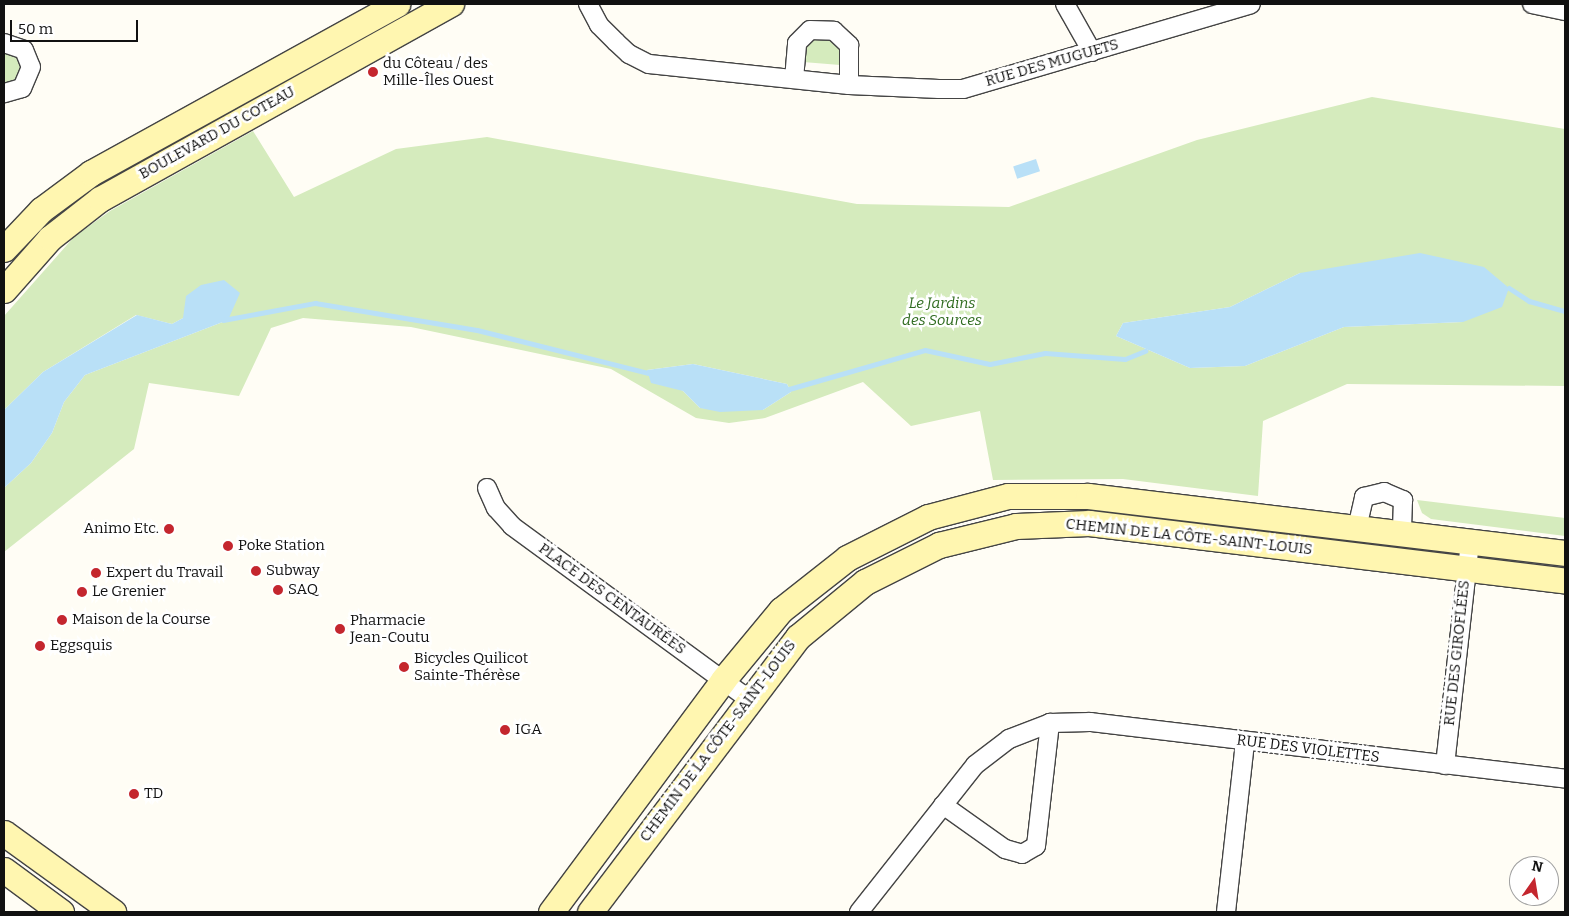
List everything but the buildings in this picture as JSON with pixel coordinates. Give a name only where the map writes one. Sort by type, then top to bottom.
[{"type":"street","name":"BOULEVARD DU COTEAU","points":[[4,290],[36,251],[86,208],[451,4]]},
{"type":"street","name":"RUE DES MUGUETS","points":[[588,4],[599,24],[616,42],[629,54],[649,64],[849,85],[963,89],[1251,4]]},
{"type":"street","points":[[1065,4],[1092,52]]},
{"type":"street","points":[[1532,4],[1565,11]]},
{"type":"street","name":"BOULEVARD DU COTEAU","points":[[4,250],[41,210],[91,173],[360,12],[390,5]]},
{"type":"street","points":[[390,5],[401,31]]},
{"type":"street","points":[[360,12],[379,43]]},
{"type":"street","points":[[794,78],[797,43],[810,30],[834,31],[849,45],[849,85]]},
{"type":"street","points":[[4,43],[24,50],[31,67],[22,88],[4,93]]},
{"type":"street","name":"PLACE DES CENTAURÉES","points":[[486,488],[496,508],[512,526],[748,698]]},
{"type":"street","points":[[1357,528],[1364,497],[1384,492],[1403,500],[1402,533]]},
{"type":"street","name":"CHEMIN DE LA CÔTE-SAINT-LOUIS","points":[[551,912],[723,680],[793,598],[846,558],[892,532],[983,501],[1070,495],[1565,553]]},
{"type":"street","name":"CHEMIN DE LA CÔTE-SAINT-LOUIS","points":[[590,912],[748,698],[786,650],[822,613],[865,582],[908,558],[986,531],[1065,522],[1565,581]]},
{"type":"street","points":[[892,532],[908,558]]},
{"type":"street","name":"RUE DES GIROFLÉES","points":[[1445,765],[1470,542]]},
{"type":"street","name":"RUE DES VIOLETTES","points":[[859,912],[975,766],[1009,739],[1050,723],[1090,722],[1565,779]]},
{"type":"street","points":[[943,805],[1005,849],[1022,854],[1036,846],[1050,723]]},
{"type":"street","points":[[1226,912],[1245,742]]},
{"type":"street","points":[[4,833],[113,912]]},
{"type":"street","points":[[584,869],[608,887]]},
{"type":"street","points":[[4,870],[62,912]]},
{"type":"green space","points":[[815,39],[830,40],[841,49],[840,65],[803,62],[804,49]]},
{"type":"green space","points":[[4,49],[12,49],[25,62],[20,81],[4,86]]},
{"type":"green space","name":"Le Jardins des Sources","points":[[1372,97],[1565,129],[1565,386],[1347,384],[1263,421],[1258,496],[1123,479],[993,480],[980,411],[911,426],[863,382],[765,418],[729,423],[696,418],[611,369],[411,327],[303,318],[271,328],[239,396],[149,383],[134,449],[4,552],[4,488],[31,463],[52,433],[64,402],[85,375],[228,320],[183,318],[172,324],[136,315],[43,372],[4,410],[4,316],[74,237],[110,211],[253,131],[294,197],[396,149],[487,137],[857,204],[1009,207],[1197,140]],"holes":[[[1300,273],[1463,322],[1344,327],[1245,366],[1190,368],[1116,336],[1123,323],[1230,307]],[[693,364],[787,384],[791,392],[763,410],[700,408],[683,391],[647,370]]]},
{"type":"green space","points":[[1417,500],[1565,518],[1565,536],[1431,519],[1422,513]]},
{"type":"water","points":[[1036,159],[1040,171],[1017,179],[1013,166]]},
{"type":"water","points":[[1420,253],[1484,267],[1509,288],[1502,307],[1463,322],[1344,327],[1245,366],[1190,368],[1116,336],[1123,323],[1230,307],[1300,273]]},
{"type":"water","points":[[224,280],[240,293],[228,320],[85,375],[64,402],[52,433],[31,463],[4,488],[4,410],[43,372],[137,315],[172,324],[183,318],[186,296],[201,285]]},
{"type":"water","points":[[693,364],[787,384],[791,392],[763,410],[720,412],[700,408],[683,391],[651,383],[647,370]]},
{"type":"waterway","points":[[1509,288],[1529,301],[1565,311]]},
{"type":"waterway","points":[[223,320],[315,303],[477,330],[648,373]]},
{"type":"waterway","points":[[789,389],[925,350],[990,364],[1045,353],[1125,359],[1145,351]]},
{"type":"place","name":"du Côteau / des Mille-Îles Ouest","points":[[373,72]]},
{"type":"place","name":"Animo Etc.","points":[[169,529]]},
{"type":"place","name":"Poke Station","points":[[228,546]]},
{"type":"place","name":"Subway","points":[[256,571]]},
{"type":"place","name":"Expert du Travail","points":[[96,573]]},
{"type":"place","name":"SAQ","points":[[278,590]]},
{"type":"place","name":"Le Grenier","points":[[82,592]]},
{"type":"place","name":"Maison de la Course","points":[[62,620]]},
{"type":"place","name":"Pharmacie Jean-Coutu","points":[[340,629]]},
{"type":"place","name":"Eggsquis","points":[[40,646]]},
{"type":"place","name":"Bicycles Quilicot Sainte-Thérèse","points":[[404,667]]},
{"type":"place","name":"IGA","points":[[505,730]]},
{"type":"place","name":"TD","points":[[134,794]]}]
